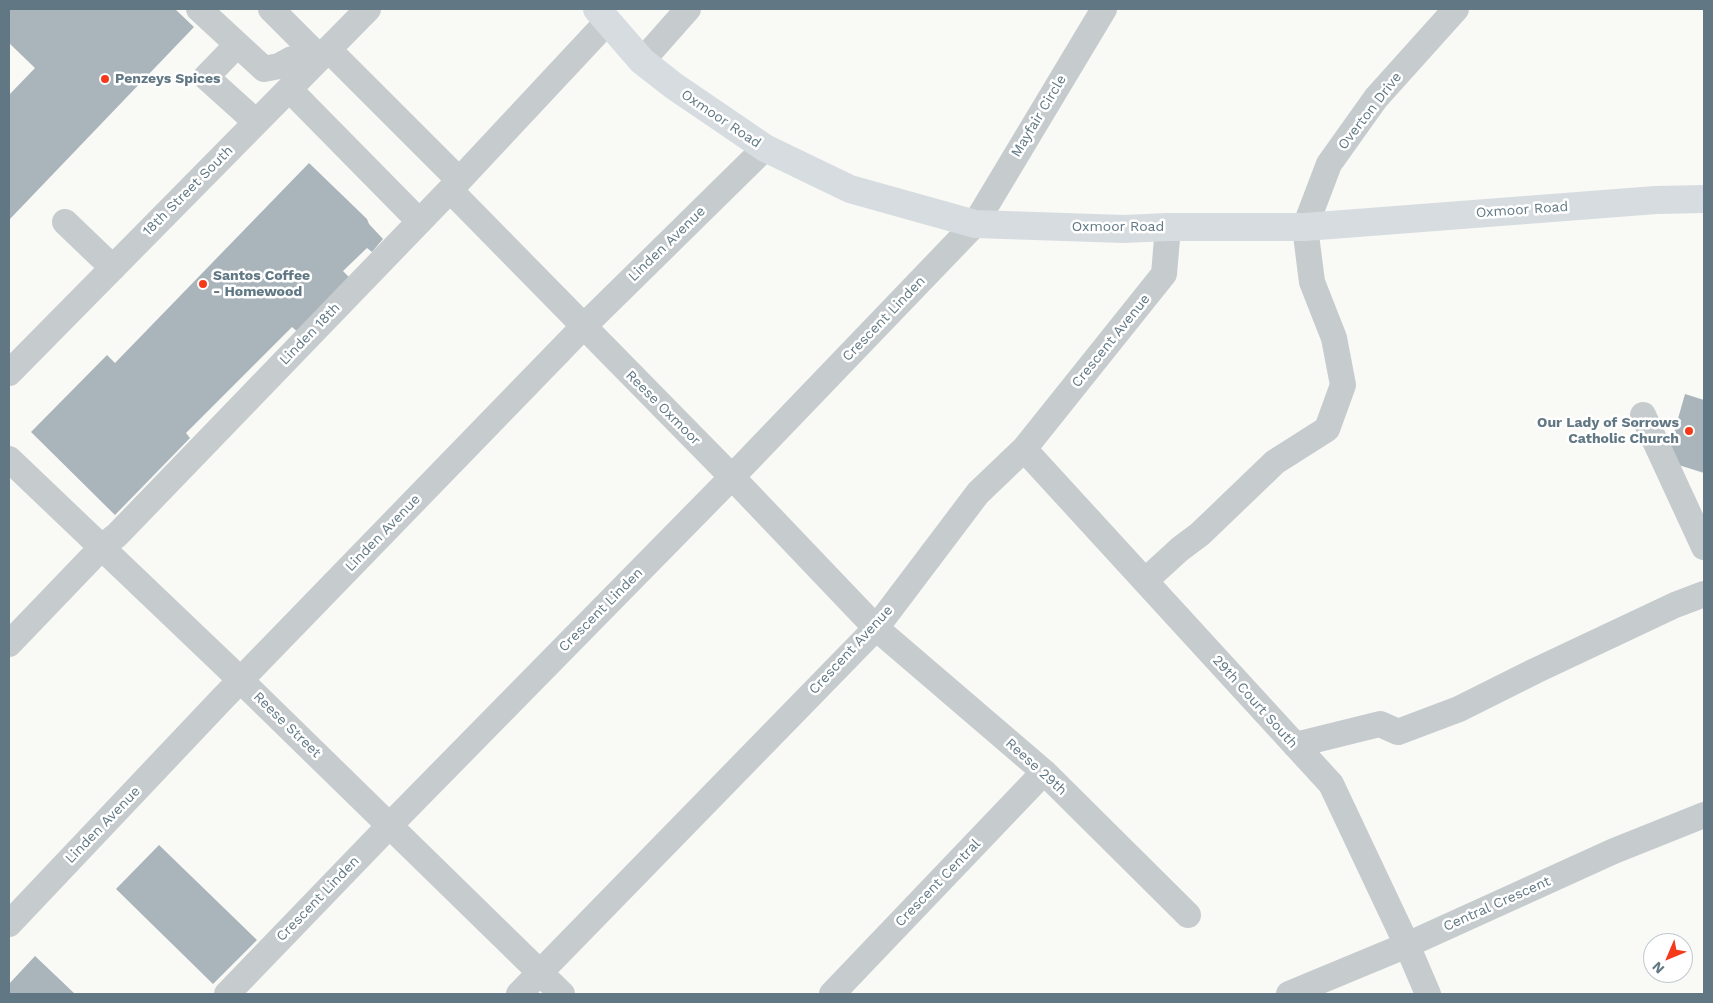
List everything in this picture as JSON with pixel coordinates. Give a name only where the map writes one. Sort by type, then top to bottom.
[{"type":"main road","name":"Oxmoor Road","points":[[602,15],[642,61],[674,86],[765,148],[850,188],[975,224],[1124,229],[1168,227],[1305,227],[1704,198]]},
{"type":"street","points":[[199,9],[264,69],[279,66],[292,59],[324,54]]},
{"type":"street","name":"Reese Oxmoor","points":[[271,9],[324,54],[454,185],[583,327],[732,477],[876,628]]},
{"type":"street","name":"18th Street South","points":[[9,373],[368,9]]},
{"type":"street","points":[[642,61],[688,9]]},
{"type":"street","name":"Mayfair Circle","points":[[975,224],[1104,9]]},
{"type":"street","name":"Overton Drive","points":[[1305,227],[1329,164],[1376,98],[1456,9]]},
{"type":"street","name":"Linden 18th","points":[[9,644],[102,546],[117,535],[454,185],[602,15]]},
{"type":"street","points":[[237,45],[206,77],[256,122]]},
{"type":"street","points":[[288,89],[419,221]]},
{"type":"street","name":"Linden Avenue","points":[[9,924],[241,680],[583,327],[765,148]]},
{"type":"street","points":[[65,222],[113,268]]},
{"type":"street","name":"Crescent Linden","points":[[226,994],[732,477],[975,224]]},
{"type":"street","name":"Crescent Avenue","points":[[520,994],[876,628],[978,493],[1024,449],[1164,274],[1168,227]]},
{"type":"street","points":[[1144,581],[1180,548],[1200,534],[1276,462],[1327,429],[1343,385],[1334,338],[1312,282],[1305,227]]},
{"type":"street","points":[[1643,415],[1704,547]]},
{"type":"street","name":"29th Court South","points":[[1024,449],[1330,784],[1407,945],[1428,994]]},
{"type":"street","name":"Reese Street","points":[[9,459],[241,680],[562,994]]},
{"type":"street","points":[[1295,745],[1380,724],[1398,732],[1459,708],[1675,605],[1704,594]]},
{"type":"street","name":"Reese 29th","points":[[876,628],[1044,772],[1188,915]]},
{"type":"street","name":"Crescent Central","points":[[832,994],[1044,772]]},
{"type":"street","name":"Central Crescent","points":[[1290,994],[1407,945],[1614,851],[1704,815]]},
{"type":"building","points":[[9,9],[175,9],[194,27],[9,220],[9,95],[35,68],[9,43]]},
{"type":"building","points":[[309,163],[367,219],[369,224],[383,239],[372,252],[367,248],[343,271],[352,280],[300,334],[292,327],[186,433],[190,438],[115,515],[31,432],[107,355],[115,363]]},
{"type":"building","name":"Our Lady of Sorrows Catholic Church","points":[[1685,394],[1704,400],[1704,473],[1666,461]]},
{"type":"building","points":[[159,845],[257,940],[213,984],[116,889]]},
{"type":"building","points":[[35,956],[75,994],[9,994],[9,984]]},
{"type":"place","name":"Penzeys Spices","points":[[105,79]]},
{"type":"place","name":"Santos Coffee - Homewood","points":[[203,284]]},
{"type":"place","name":"Our Lady of Sorrows Catholic Church","points":[[1689,431]]}]
